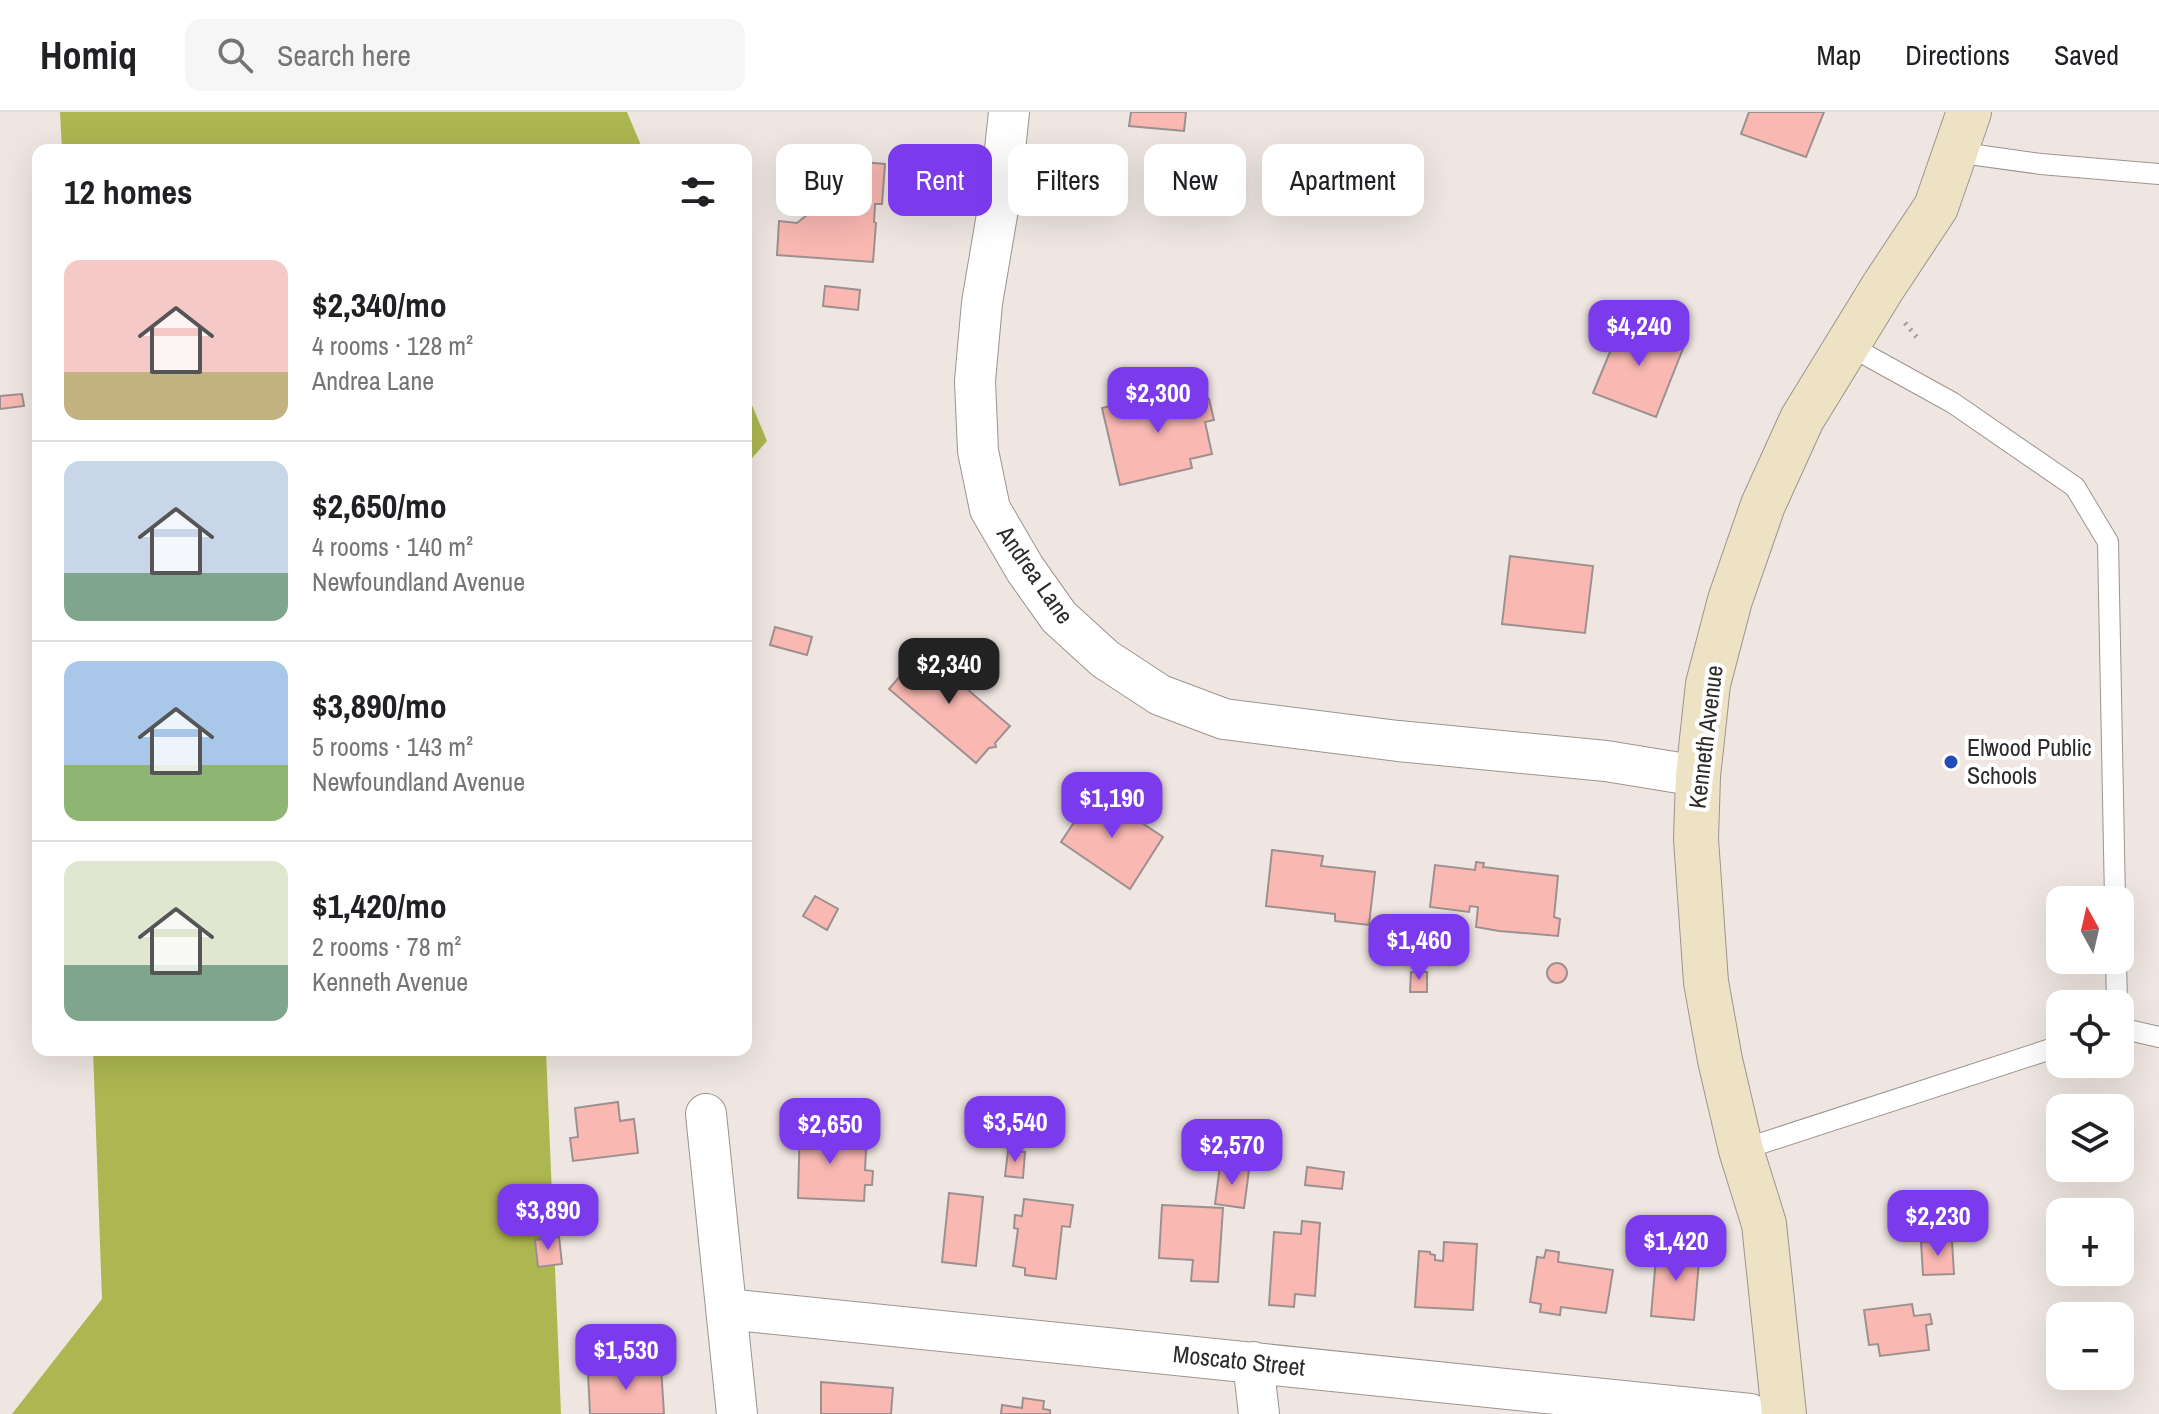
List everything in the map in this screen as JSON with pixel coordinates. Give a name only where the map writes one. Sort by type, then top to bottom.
[{"type":"street","name":"Andrea Lane","points":[[1009,112],[1000,197],[982,303],[975,381],[978,451],[990,509],[1025,569],[1059,617],[1105,659],[1160,695],[1224,719],[1398,741],[1606,761],[1698,776]]},
{"type":"street","name":"Kenneth Avenue","points":[[1784,1414],[1764,1224],[1741,1150],[1706,982],[1696,839],[1698,776],[1708,684],[1730,600],[1758,518],[1802,419],[1936,207],[1962,132]]},
{"type":"street","points":[[706,1114],[737,1414]]},
{"type":"street","name":"Moscato Street","points":[[727,1309],[1750,1414]]},
{"type":"street","points":[[1253,1362],[1259,1414]]},
{"type":"lane","points":[[1962,132],[2041,164],[2159,174]]},
{"type":"lane","points":[[1848,345],[1953,403],[2075,487],[2108,542],[2115,886]]},
{"type":"lane","points":[[2134,1031],[2159,1037]]},
{"type":"lane","points":[[1741,1150],[2046,1051]]},
{"type":"path","points":[[1900,318],[1919,340]]},
{"type":"green space","points":[[60,112],[627,112],[640,144],[62,144]]},
{"type":"green space","points":[[752,405],[767,441],[752,458]]},
{"type":"green space","points":[[93,1056],[546,1056],[561,1414],[12,1414],[102,1299]]},
{"type":"building","points":[[1131,112],[1186,112],[1184,131],[1129,126]]},
{"type":"building","points":[[1749,112],[1824,112],[1806,157],[1741,134]]},
{"type":"building","points":[[872,163],[885,164],[882,204],[875,204],[873,262],[777,255],[779,221],[797,223],[806,216],[872,216]]},
{"type":"building","points":[[825,286],[860,290],[858,310],[823,306]]},
{"type":"building","points":[[1624,318],[1684,346],[1656,417],[1593,393]]},
{"type":"building","points":[[1169,386],[1174,408],[1179,407],[1186,396],[1198,393],[1209,399],[1214,420],[1205,422],[1212,454],[1190,459],[1192,468],[1120,485],[1102,408],[1152,395],[1151,391]]},
{"type":"building","points":[[22,394],[24,406],[0,409],[0,396]]},
{"type":"building","points":[[1510,556],[1593,566],[1585,633],[1502,624]]},
{"type":"building","points":[[775,627],[812,637],[807,655],[770,645]]},
{"type":"building","points":[[924,648],[1010,726],[995,743],[996,747],[989,748],[976,763],[889,689]]},
{"type":"building","points":[[1099,794],[1163,837],[1130,889],[1061,842],[1092,795],[1096,797]]},
{"type":"building","points":[[1272,850],[1323,856],[1321,866],[1375,872],[1369,925],[1335,921],[1335,914],[1266,906]]},
{"type":"building","points":[[1476,862],[1484,863],[1483,867],[1558,876],[1554,917],[1560,919],[1558,936],[1476,927],[1478,907],[1470,906],[1469,912],[1430,907],[1435,865],[1475,870]]},
{"type":"building","points":[[815,896],[838,909],[827,930],[803,916]]},
{"type":"building","points":[[1557,963],[1564,966],[1567,973],[1564,980],[1557,983],[1550,980],[1547,973],[1550,966]]},
{"type":"building","points":[[1411,972],[1427,972],[1427,992],[1410,992]]},
{"type":"building","points":[[618,1102],[620,1121],[634,1119],[638,1153],[573,1161],[570,1138],[578,1137],[575,1108]]},
{"type":"building","points":[[800,1124],[840,1126],[839,1148],[866,1149],[865,1170],[873,1171],[872,1185],[865,1185],[864,1201],[798,1198]]},
{"type":"building","points":[[1008,1151],[1025,1152],[1023,1178],[1005,1176]]},
{"type":"building","points":[[1220,1166],[1249,1170],[1244,1208],[1215,1204]]},
{"type":"building","points":[[1307,1167],[1344,1172],[1342,1189],[1305,1185]]},
{"type":"building","points":[[949,1193],[983,1197],[976,1266],[942,1262]]},
{"type":"building","points":[[1024,1199],[1073,1205],[1070,1227],[1062,1226],[1056,1279],[1025,1275],[1025,1268],[1013,1266],[1018,1229],[1014,1228],[1015,1215],[1022,1216]]},
{"type":"building","points":[[1162,1205],[1223,1208],[1218,1282],[1191,1281],[1193,1260],[1159,1258]]},
{"type":"building","points":[[1302,1221],[1320,1223],[1315,1296],[1295,1294],[1294,1307],[1269,1305],[1274,1232],[1301,1234]]},
{"type":"building","points":[[559,1237],[562,1264],[538,1267],[535,1240]]},
{"type":"building","points":[[1952,1241],[1954,1274],[1923,1275],[1921,1242]]},
{"type":"building","points":[[1444,1242],[1477,1244],[1473,1310],[1415,1307],[1419,1251],[1430,1252],[1435,1255],[1435,1260],[1443,1261]]},
{"type":"building","points":[[1657,1246],[1700,1249],[1694,1320],[1651,1316]]},
{"type":"building","points":[[1546,1250],[1559,1252],[1558,1262],[1613,1270],[1606,1313],[1561,1307],[1560,1315],[1540,1312],[1541,1304],[1530,1302],[1537,1257],[1544,1258]]},
{"type":"building","points":[[1912,1304],[1914,1316],[1930,1314],[1932,1324],[1926,1325],[1929,1350],[1880,1356],[1878,1344],[1869,1345],[1864,1310]]},
{"type":"building","points":[[661,1367],[664,1414],[590,1414],[588,1372]]},
{"type":"building","points":[[821,1382],[893,1388],[891,1414],[821,1414]]},
{"type":"building","points":[[1023,1398],[1044,1401],[1043,1409],[1050,1410],[1050,1414],[1001,1414],[1002,1405],[1022,1408]]},
{"type":"place","name":"Elwood Public Schools","points":[[1951,762]]}]
